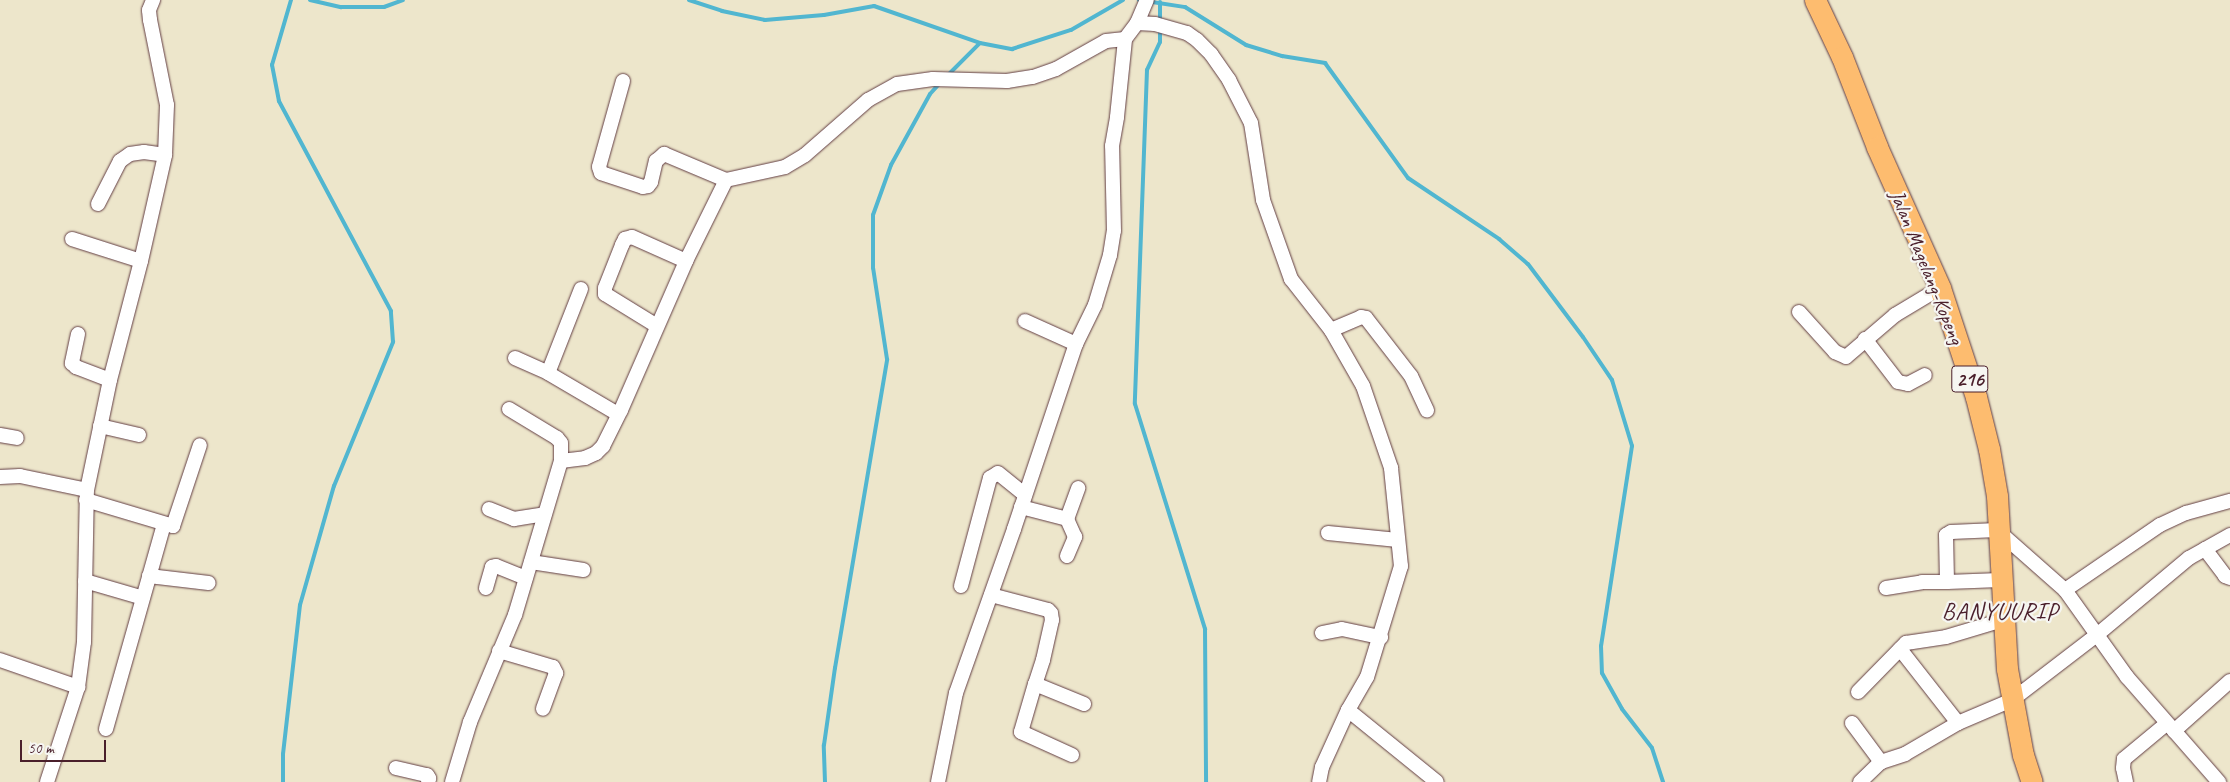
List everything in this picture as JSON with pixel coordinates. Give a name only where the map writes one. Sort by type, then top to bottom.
[{"type":"main road","name":"Jalan Magelang-Kopeng","points":[[1815,0],[1842,57],[1877,147],[1940,288],[1976,397],[1989,449],[1997,496],[1997,530],[2007,669],[2023,755],[2032,782]]},
{"type":"street","points":[[47,782],[78,688],[84,642],[86,495],[110,380],[141,261],[165,155],[168,105],[150,20],[149,10],[153,0]]},
{"type":"street","points":[[938,782],[956,693],[1076,344],[1095,306],[1114,231],[1112,146],[1118,117],[1125,39],[1137,23],[1145,5]]},
{"type":"street","points":[[1137,23],[1169,27],[1198,40],[1211,54],[1241,102],[1251,123],[1263,200],[1290,279],[1331,330],[1363,386],[1391,468],[1401,566],[1381,637],[1367,677],[1348,710],[1322,767],[1318,782]]},
{"type":"street","points":[[623,81],[599,167],[601,173],[643,187],[648,186],[651,182],[656,161],[664,154],[726,180],[785,167],[805,155],[868,100],[897,84],[933,79],[1007,81],[1033,77],[1056,69],[1106,42],[1125,39]]},
{"type":"street","points":[[98,204],[120,161],[130,154],[144,152],[165,155]]},
{"type":"street","points":[[562,461],[585,458],[596,453],[603,446],[686,261],[726,180]]},
{"type":"street","points":[[657,326],[605,294],[605,288],[622,245],[625,239],[632,237],[686,261]]},
{"type":"street","points":[[72,239],[141,261]]},
{"type":"street","points":[[1799,312],[1835,352],[1842,356],[1848,355],[1895,315],[1940,288]]},
{"type":"street","points":[[548,373],[581,289]]},
{"type":"street","points":[[1331,330],[1361,317],[1366,318],[1411,376],[1427,410]]},
{"type":"street","points":[[1025,321],[1076,344]]},
{"type":"street","points":[[78,334],[72,363],[76,367],[110,380]]},
{"type":"street","points":[[1865,339],[1898,382],[1908,384],[1925,376]]},
{"type":"street","points":[[515,358],[548,373],[618,414]]},
{"type":"street","points":[[452,782],[470,722],[514,615],[562,461],[561,443],[557,438],[508,409]]},
{"type":"street","points":[[100,426],[139,435]]},
{"type":"street","points":[[0,435],[17,438]]},
{"type":"street","points":[[0,477],[20,476],[86,495],[173,526],[200,445]]},
{"type":"street","points":[[960,586],[990,478],[998,473],[1023,501],[1067,519]]},
{"type":"street","points":[[1067,556],[1075,537],[1067,519],[1078,488]]},
{"type":"street","points":[[2065,590],[2160,525],[2186,513],[2230,501]]},
{"type":"street","points":[[489,510],[514,519],[545,514]]},
{"type":"street","points":[[106,729],[164,524]]},
{"type":"street","points":[[1947,582],[1946,535],[1951,532],[1997,530],[2065,590],[2127,677],[2218,782]]},
{"type":"street","points":[[1328,533],[1398,540]]},
{"type":"street","points":[[1860,782],[1881,762],[1913,750],[1958,723],[2012,700],[2098,634],[2189,558],[2230,535]]},
{"type":"street","points":[[2205,549],[2225,576],[2230,578]]},
{"type":"street","points":[[531,562],[583,570]]},
{"type":"street","points":[[486,588],[491,570],[496,566],[526,578]]},
{"type":"street","points":[[149,576],[209,583]]},
{"type":"street","points":[[1886,588],[1922,582],[2000,580]]},
{"type":"street","points":[[85,581],[143,598]]},
{"type":"street","points":[[991,595],[1048,610],[1051,613],[1052,620],[1043,660],[1034,684],[1021,732],[1072,755]]},
{"type":"street","points":[[1858,692],[1906,643],[1912,640],[1946,638],[2003,620]]},
{"type":"street","points":[[1322,633],[1342,629],[1381,637]]},
{"type":"street","points":[[1900,650],[1958,723]]},
{"type":"street","points":[[499,651],[554,667],[556,673],[543,709]]},
{"type":"street","points":[[0,660],[78,688]]},
{"type":"street","points":[[2126,782],[2123,768],[2124,759],[2230,681]]},
{"type":"street","points":[[1034,684],[1084,704]]},
{"type":"street","points":[[1348,710],[1437,782]]},
{"type":"street","points":[[1852,723],[1881,762]]},
{"type":"street","points":[[396,768],[427,775],[429,778],[428,782]]},
{"type":"waterway","points":[[283,782],[283,754],[300,605],[334,486],[393,342],[391,311],[279,101],[272,65],[291,0]]},
{"type":"waterway","points":[[310,0],[341,7],[384,7],[403,0]]},
{"type":"waterway","points":[[689,0],[722,11],[765,20],[824,15],[874,6],[980,43],[1012,49],[1071,30],[1123,0]]},
{"type":"waterway","points":[[1139,0],[1185,7],[1246,45],[1282,56],[1325,63],[1408,178],[1499,239],[1528,264],[1583,337],[1612,380],[1632,446],[1601,646],[1602,673],[1622,709],[1652,748],[1663,782]]},
{"type":"waterway","points":[[1160,2],[1160,22]]},
{"type":"waterway","points":[[1160,29],[1160,42],[1147,70],[1135,404],[1205,629],[1206,782]]},
{"type":"waterway","points":[[948,75],[980,43]]},
{"type":"waterway","points":[[825,782],[824,745],[835,668],[887,359],[873,268],[873,215],[891,165],[930,94],[939,84]]},
{"type":"district","name":"BANYUURIP","points":[[2000,612]]}]
